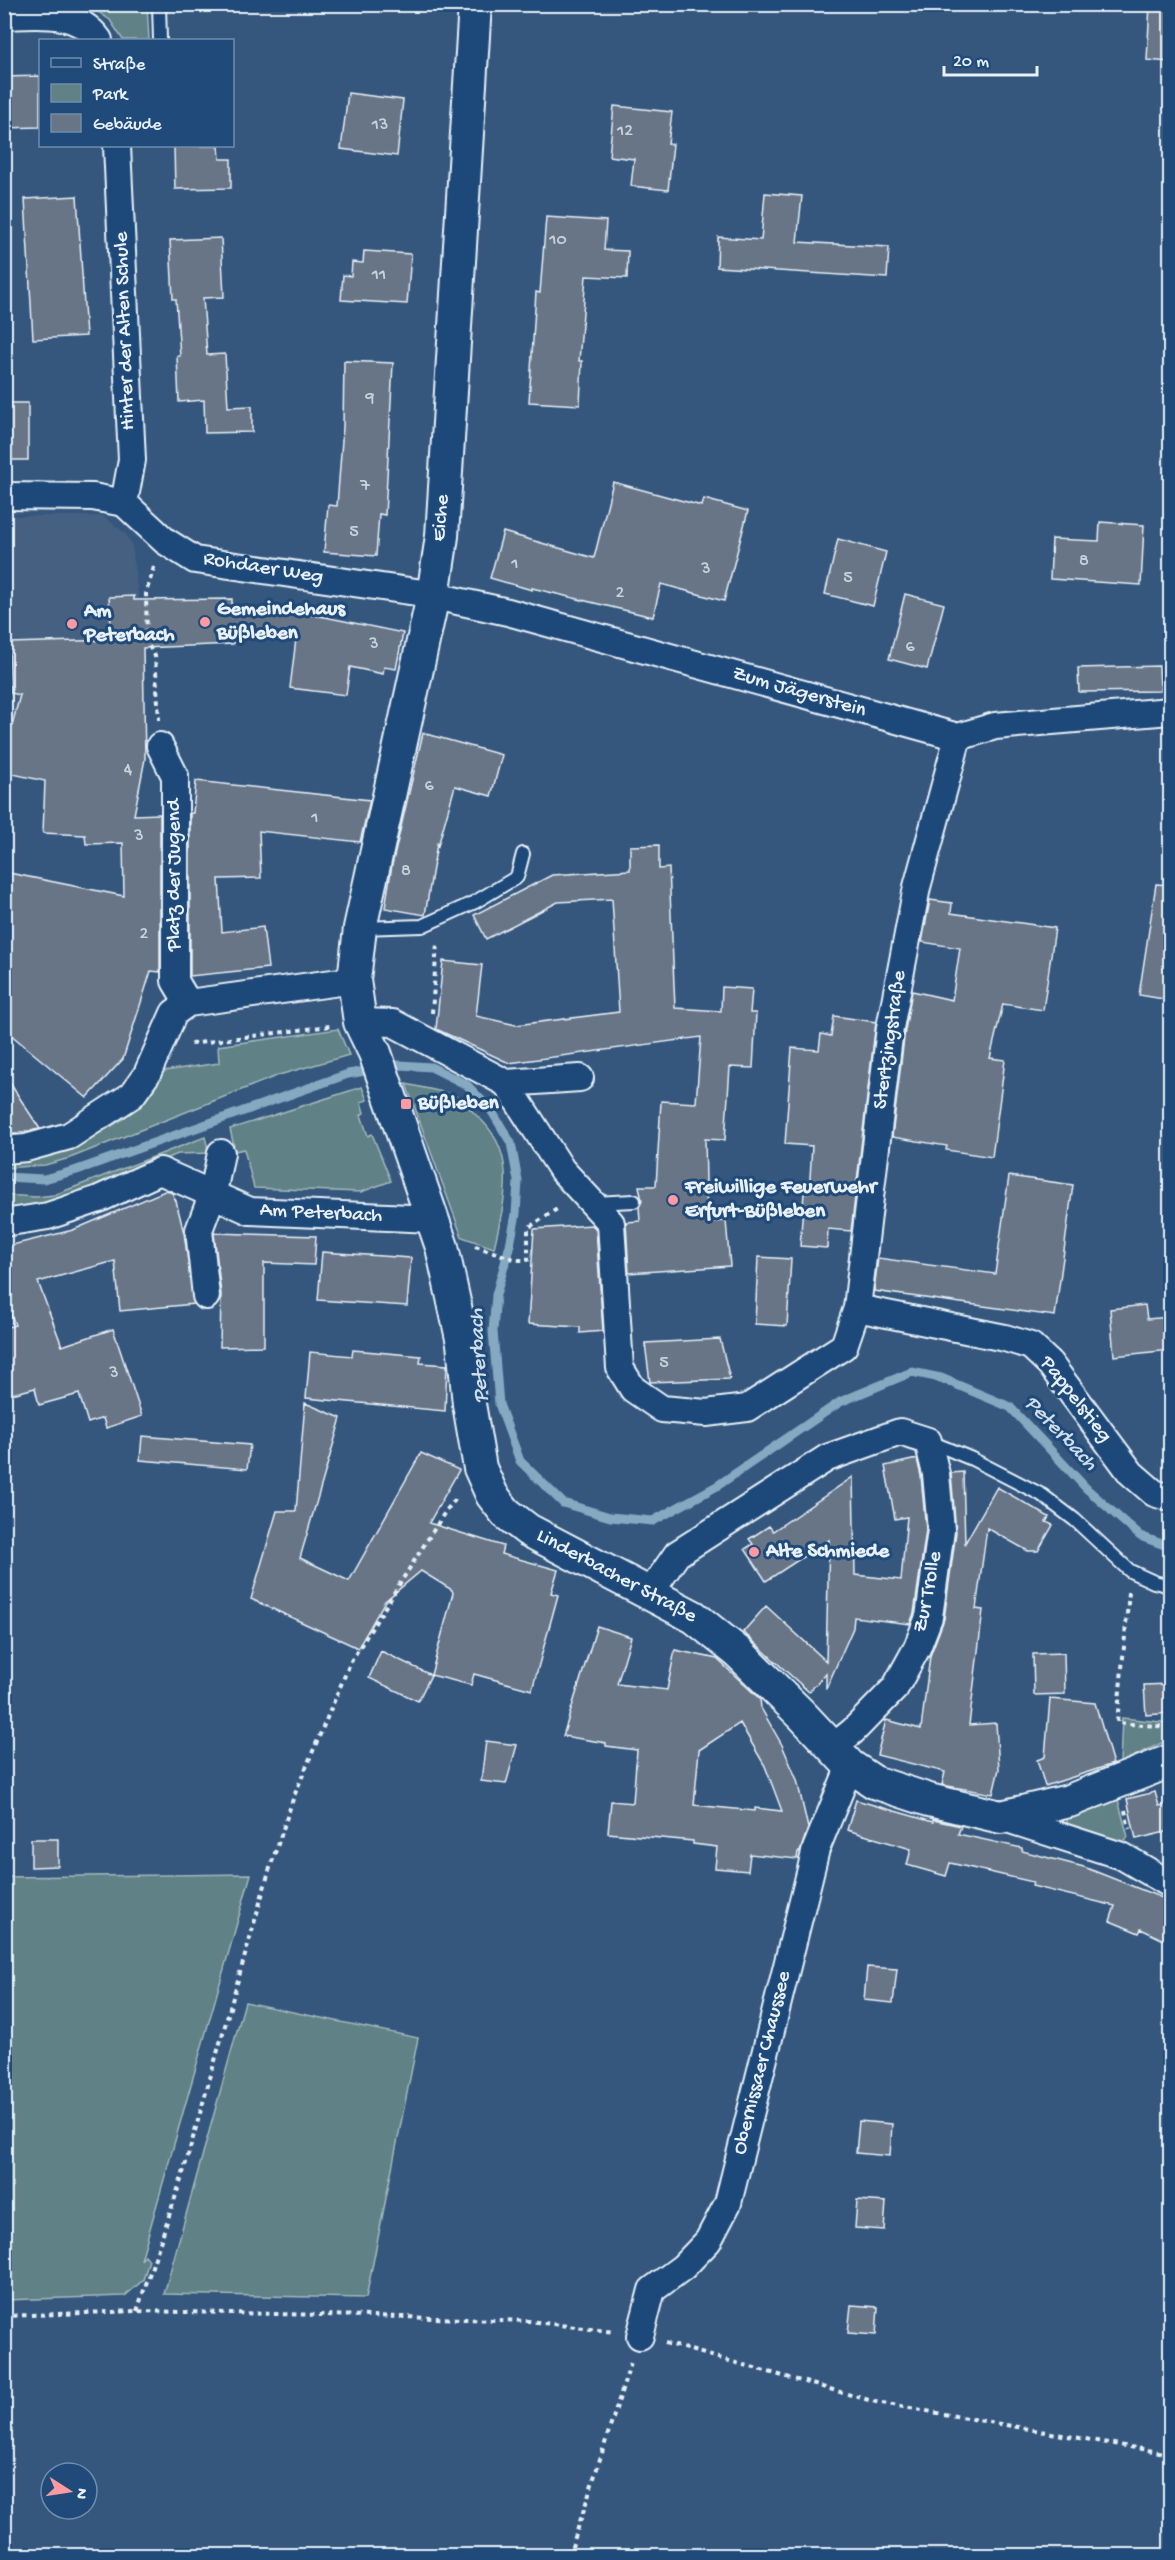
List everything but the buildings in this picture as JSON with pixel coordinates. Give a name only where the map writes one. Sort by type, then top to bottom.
[{"type":"street","name":"Eiche","points":[[360,1022],[354,980],[360,928],[433,596],[442,536],[476,4]]},
{"type":"street","points":[[4,16],[39,15],[71,18],[92,30],[98,39]]},
{"type":"street","name":"Hinter der Alten Schule","points":[[122,149],[132,460],[124,503]]},
{"type":"street","points":[[4,496],[93,497],[124,503]]},
{"type":"street","name":"Rohdaer Weg","points":[[124,503],[165,541],[195,560],[433,596]]},
{"type":"street","name":"Zum Jägerstein","points":[[433,596],[508,612],[958,737]]},
{"type":"street","points":[[958,737],[995,726],[1170,711]]},
{"type":"street","name":"Stertzingstraße","points":[[588,1197],[611,1223],[620,1368],[633,1389],[662,1409],[706,1413],[747,1408],[844,1346],[857,1308],[890,1028],[917,887],[958,737]]},
{"type":"street","name":"Platz der Jugend","points":[[160,746],[175,776],[175,981],[188,1004]]},
{"type":"street","points":[[4,1150],[26,1148],[69,1136],[132,1095],[147,1074],[174,1013],[188,1004],[354,980]]},
{"type":"street","points":[[360,1022],[393,1023],[506,1083],[562,1170],[588,1197]]},
{"type":"street","name":"Linderbacher Straße","points":[[360,1022],[387,1085],[450,1275],[464,1343],[469,1404],[480,1468],[492,1495],[506,1513],[528,1530],[694,1617],[720,1637],[841,1757],[874,1782],[930,1800],[1001,1816],[1070,1801],[1170,1761]]},
{"type":"street","points":[[506,1083],[580,1078]]},
{"type":"street","points":[[206,1296],[200,1230],[213,1193],[221,1153]]},
{"type":"street","name":"Am Peterbach","points":[[4,1223],[48,1216],[99,1199],[160,1171],[250,1211],[433,1219]]},
{"type":"street","name":"Pappelstieg","points":[[857,1308],[1005,1338],[1031,1346],[1050,1364],[1131,1473],[1154,1493],[1170,1498]]},
{"type":"street","points":[[650,1593],[677,1554],[826,1458],[900,1432],[928,1441]]},
{"type":"street","name":"Zur Trolle","points":[[841,1757],[854,1731],[895,1688],[917,1648],[929,1617],[941,1530],[936,1474],[928,1441]]},
{"type":"street","name":"Obernissaer Chaussee","points":[[640,2336],[652,2290],[683,2267],[708,2241],[728,2203],[841,1757]]},
{"type":"street","points":[[1001,1816],[1122,1856],[1170,1884]]},
{"type":"lane","points":[[159,4],[160,39]]},
{"type":"lane","points":[[360,928],[422,926],[475,902],[517,877],[524,854]]},
{"type":"lane","points":[[588,1197],[634,1201]]},
{"type":"lane","points":[[928,1441],[972,1459],[1042,1495],[1116,1555],[1130,1571],[1154,1582],[1170,1586]]},
{"type":"path","points":[[160,746],[155,656],[147,643],[146,593],[165,541]]},
{"type":"path","points":[[429,1042],[439,918]]},
{"type":"path","points":[[160,1048],[360,1022]]},
{"type":"path","points":[[484,1249],[517,1260],[528,1260],[528,1228],[588,1197]]},
{"type":"path","points":[[137,2311],[181,2180],[269,1871],[294,1796],[351,1661],[446,1512],[480,1468]]},
{"type":"path","points":[[1130,1571],[1117,1723],[1170,1727]]},
{"type":"path","points":[[1118,1780],[1131,1838],[1122,1856]]},
{"type":"path","points":[[4,2316],[137,2311],[529,2321],[640,2336],[876,2402],[1170,2454]]},
{"type":"path","points":[[569,2556],[640,2336]]},
{"type":"shaded area","name":"Am Peterbach","points":[[5,516],[103,516],[125,533],[132,545],[138,594],[146,757],[5,723]]},
{"type":"green space","points":[[88,5],[147,5],[149,39],[122,39],[110,20]]},
{"type":"green space","points":[[338,1029],[349,1055],[279,1075],[70,1158],[45,1165],[5,1168],[4,1162],[74,1143],[116,1124],[151,1093],[164,1071],[219,1063],[218,1046]]},
{"type":"green space","points":[[406,1084],[455,1096],[490,1129],[503,1160],[505,1177],[502,1212],[494,1248],[462,1237]]},
{"type":"green space","points":[[362,1087],[367,1100],[361,1102],[364,1113],[361,1115],[368,1136],[372,1134],[391,1181],[361,1192],[254,1188],[244,1149],[235,1151],[230,1129]]},
{"type":"green space","points":[[205,1137],[209,1153],[178,1154],[55,1200],[5,1211],[4,1195],[36,1197],[54,1195]]},
{"type":"green space","points":[[1122,1718],[1170,1723],[1170,1739],[1120,1763]]},
{"type":"green space","points":[[1117,1796],[1128,1837],[1122,1843],[1068,1825],[1065,1815]]},
{"type":"green space","points":[[251,1874],[141,2260],[145,2255],[149,2260],[143,2280],[125,2296],[5,2300],[5,1877]]},
{"type":"green space","points":[[245,2002],[418,2038],[366,2298],[164,2294]]},
{"type":"waterway","name":"Peterbach","points":[[4,1177],[44,1179],[77,1170],[348,1074],[400,1065],[431,1067],[467,1085],[491,1110],[511,1143],[518,1181],[516,1214],[496,1295],[493,1331],[499,1404],[520,1461],[563,1503],[610,1517],[653,1521],[717,1486],[840,1402],[912,1372],[941,1378],[1010,1407],[1087,1489],[1140,1536],[1170,1547]]},
{"type":"place","name":"Gemeindehaus Büßleben","points":[[205,622]]},
{"type":"place","name":"Am Peterbach","points":[[72,624]]},
{"type":"place","name":"Büßleben","points":[[406,1104]]},
{"type":"place","name":"Freiwillige Feuerwehr Erfurt-Büßleben","points":[[673,1200]]},
{"type":"place","name":"Alte Schmiede","points":[[754,1552]]}]
